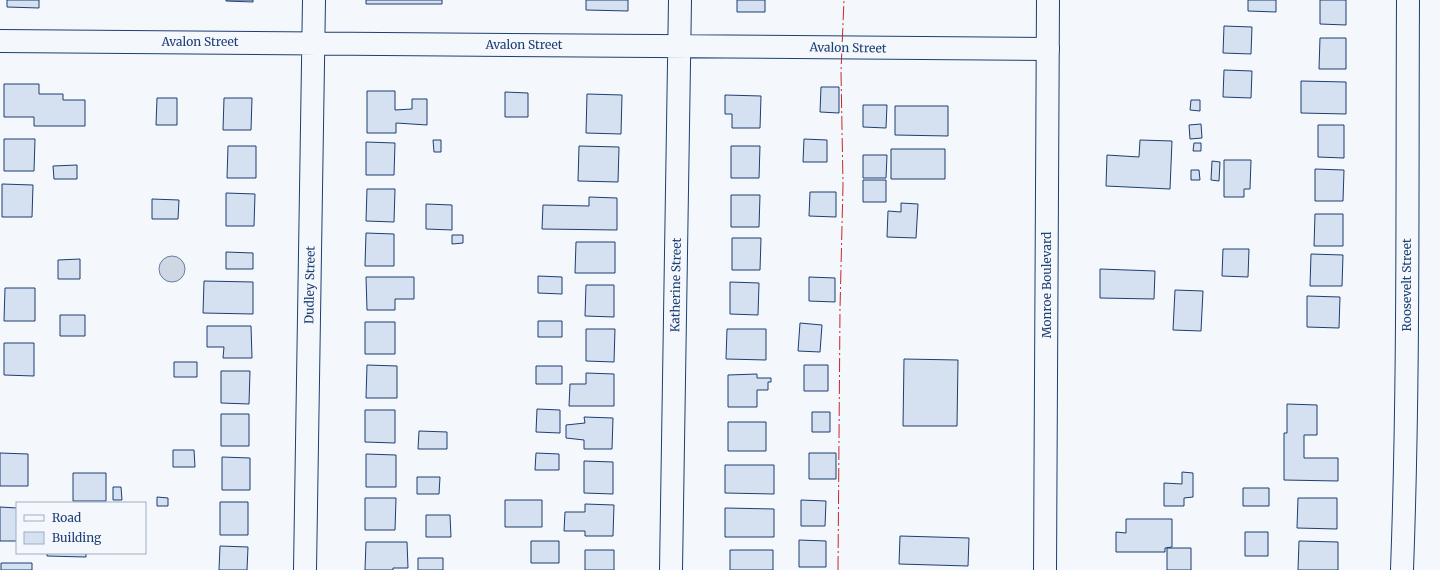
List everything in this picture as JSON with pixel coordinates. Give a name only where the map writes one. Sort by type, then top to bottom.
[{"type":"street","name":"Dudley Street","points":[[305,570],[314,0]]},
{"type":"street","name":"Katherine Street","points":[[671,570],[680,0]]},
{"type":"street","name":"Monroe Boulevard","points":[[1045,570],[1048,0]]},
{"type":"street","name":"Roosevelt Street","points":[[1402,570],[1405,499],[1408,0]]},
{"type":"street","name":"Avalon Street","points":[[0,41],[1048,49]]},
{"type":"shaded area","points":[[172,256],[181,260],[185,269],[181,278],[172,282],[163,278],[159,269],[163,260]]},
{"type":"building","points":[[7,0],[39,0],[39,8],[7,7]]},
{"type":"building","points":[[253,0],[253,2],[226,1]]},
{"type":"building","points":[[366,0],[442,0],[442,4],[366,4]]},
{"type":"building","points":[[586,0],[628,0],[628,11],[586,10]]},
{"type":"building","points":[[737,0],[765,0],[765,12],[737,12]]},
{"type":"building","points":[[1248,0],[1276,0],[1276,12],[1248,11]]},
{"type":"building","points":[[1320,0],[1346,0],[1346,25],[1320,24]]},
{"type":"building","points":[[1224,26],[1252,27],[1251,54],[1223,53]]},
{"type":"building","points":[[1320,38],[1346,38],[1346,69],[1319,69]]},
{"type":"building","points":[[1224,70],[1252,71],[1251,98],[1223,97]]},
{"type":"building","points":[[1301,81],[1346,82],[1346,114],[1301,113]]},
{"type":"building","points":[[4,84],[39,84],[39,94],[63,94],[63,100],[85,100],[85,126],[34,126],[34,117],[4,117]]},
{"type":"building","points":[[821,87],[839,87],[839,113],[820,112]]},
{"type":"building","points":[[367,91],[395,91],[395,110],[412,109],[412,99],[427,99],[427,125],[396,123],[396,133],[367,133]]},
{"type":"building","points":[[505,92],[528,93],[528,117],[505,117]]},
{"type":"building","points":[[587,94],[622,95],[621,134],[586,133]]},
{"type":"building","points":[[725,95],[761,96],[760,128],[732,128],[732,114],[725,114]]},
{"type":"building","points":[[157,98],[177,98],[177,125],[156,125]]},
{"type":"building","points":[[224,98],[252,98],[251,130],[223,130]]},
{"type":"building","points":[[1191,100],[1200,100],[1200,111],[1190,110]]},
{"type":"building","points":[[863,105],[887,105],[886,128],[863,127]]},
{"type":"building","points":[[895,106],[948,106],[948,136],[895,135]]},
{"type":"building","points":[[1201,124],[1202,138],[1190,139],[1189,125]]},
{"type":"building","points":[[1318,125],[1344,125],[1344,158],[1318,157]]},
{"type":"building","points":[[4,139],[35,139],[34,171],[4,171]]},
{"type":"building","points":[[804,139],[827,140],[827,162],[803,162]]},
{"type":"building","points":[[433,140],[441,140],[441,152],[434,152]]},
{"type":"building","points":[[1140,140],[1172,141],[1170,189],[1106,186],[1107,155],[1139,157]]},
{"type":"building","points":[[366,142],[395,143],[394,175],[366,175]]},
{"type":"building","points":[[1194,143],[1201,143],[1201,151],[1193,151]]},
{"type":"building","points":[[228,146],[256,146],[256,178],[227,178]]},
{"type":"building","points":[[579,146],[619,147],[618,182],[578,181]]},
{"type":"building","points":[[731,146],[760,146],[759,178],[731,178]]},
{"type":"building","points":[[891,149],[945,149],[945,179],[891,179]]},
{"type":"building","points":[[863,155],[887,155],[886,178],[863,178]]},
{"type":"building","points":[[1224,160],[1251,160],[1250,189],[1244,189],[1244,197],[1224,197]]},
{"type":"building","points":[[1212,161],[1220,162],[1219,181],[1211,180]]},
{"type":"building","points":[[77,165],[77,179],[54,179],[53,166]]},
{"type":"building","points":[[1315,169],[1344,170],[1343,201],[1315,201]]},
{"type":"building","points":[[1191,170],[1199,170],[1200,180],[1191,180]]},
{"type":"building","points":[[863,180],[886,180],[886,202],[863,202]]},
{"type":"building","points":[[2,184],[33,185],[32,217],[2,217]]},
{"type":"building","points":[[367,189],[395,189],[394,222],[366,221]]},
{"type":"building","points":[[810,192],[836,192],[836,217],[809,216]]},
{"type":"building","points":[[226,193],[255,194],[254,226],[226,226]]},
{"type":"building","points":[[731,195],[760,195],[759,227],[731,227]]},
{"type":"building","points":[[589,197],[617,198],[617,230],[542,229],[543,205],[589,206]]},
{"type":"building","points":[[152,199],[179,200],[178,219],[152,219]]},
{"type":"building","points":[[901,203],[918,204],[916,238],[887,237],[888,211],[901,212]]},
{"type":"building","points":[[426,204],[452,205],[452,230],[426,229]]},
{"type":"building","points":[[1315,214],[1343,214],[1343,246],[1314,246]]},
{"type":"building","points":[[366,233],[394,234],[394,266],[365,266]]},
{"type":"building","points":[[452,235],[463,235],[463,243],[452,244]]},
{"type":"building","points":[[732,238],[761,238],[760,270],[732,270]]},
{"type":"building","points":[[576,242],[615,242],[615,273],[575,273]]},
{"type":"building","points":[[1223,249],[1249,249],[1248,277],[1222,276]]},
{"type":"building","points":[[226,252],[253,253],[253,269],[226,269]]},
{"type":"building","points":[[1311,254],[1343,255],[1342,286],[1310,286]]},
{"type":"building","points":[[80,259],[80,279],[58,279],[58,260]]},
{"type":"building","points":[[1100,269],[1155,271],[1154,299],[1100,298]]},
{"type":"building","points":[[538,276],[562,277],[562,294],[538,293]]},
{"type":"building","points":[[366,277],[414,277],[414,299],[395,299],[395,310],[367,310]]},
{"type":"building","points":[[809,277],[835,278],[835,302],[809,301]]},
{"type":"building","points":[[204,281],[253,282],[253,314],[203,313]]},
{"type":"building","points":[[730,282],[759,283],[758,315],[730,314]]},
{"type":"building","points":[[586,285],[614,285],[614,317],[585,316]]},
{"type":"building","points":[[5,288],[35,288],[35,321],[4,321]]},
{"type":"building","points":[[1175,290],[1203,291],[1201,331],[1173,330]]},
{"type":"building","points":[[1307,296],[1340,297],[1339,328],[1307,327]]},
{"type":"building","points":[[60,315],[85,315],[85,336],[60,336]]},
{"type":"building","points":[[538,321],[562,321],[562,337],[538,337]]},
{"type":"building","points":[[365,322],[395,322],[395,354],[365,354]]},
{"type":"building","points":[[800,323],[822,325],[820,352],[798,351]]},
{"type":"building","points":[[207,326],[251,326],[252,358],[223,358],[224,347],[207,347]]},
{"type":"building","points":[[586,329],[615,329],[614,362],[586,361]]},
{"type":"building","points":[[727,329],[766,329],[766,360],[726,359]]},
{"type":"building","points":[[4,343],[34,343],[34,376],[4,375]]},
{"type":"building","points":[[904,359],[958,360],[957,426],[903,426]]},
{"type":"building","points":[[174,362],[197,362],[197,377],[174,377]]},
{"type":"building","points":[[367,365],[397,366],[397,398],[366,398]]},
{"type":"building","points":[[804,365],[828,365],[828,391],[804,391]]},
{"type":"building","points":[[536,366],[562,366],[562,384],[536,384]]},
{"type":"building","points":[[221,371],[250,371],[249,404],[221,403]]},
{"type":"building","points":[[586,373],[614,374],[614,406],[569,406],[570,384],[586,384]]},
{"type":"building","points":[[757,374],[757,378],[771,378],[771,382],[768,382],[768,390],[757,390],[757,407],[728,407],[728,375]]},
{"type":"building","points":[[1287,404],[1317,405],[1317,435],[1304,435],[1304,458],[1338,458],[1338,481],[1284,480],[1284,433],[1287,433]]},
{"type":"building","points":[[537,409],[560,410],[560,433],[536,432]]},
{"type":"building","points":[[365,410],[395,410],[395,443],[365,442]]},
{"type":"building","points":[[812,412],[830,412],[830,432],[812,432]]},
{"type":"building","points":[[221,414],[249,414],[249,446],[221,446]]},
{"type":"building","points":[[584,417],[613,418],[612,449],[584,449],[584,440],[566,438],[566,425],[585,423]]},
{"type":"building","points":[[728,422],[766,422],[766,451],[728,451]]},
{"type":"building","points":[[419,431],[447,432],[447,449],[418,449]]},
{"type":"building","points":[[173,450],[194,450],[195,467],[173,467]]},
{"type":"building","points":[[0,453],[28,454],[28,486],[0,486]]},
{"type":"building","points":[[536,453],[559,454],[559,470],[535,470]]},
{"type":"building","points":[[809,453],[836,453],[836,479],[809,479]]},
{"type":"building","points":[[366,454],[396,455],[396,487],[366,487]]},
{"type":"building","points":[[222,457],[250,458],[250,490],[222,490]]},
{"type":"building","points":[[584,461],[613,462],[613,494],[584,493]]},
{"type":"building","points":[[725,465],[774,465],[774,494],[725,493]]},
{"type":"building","points":[[1182,472],[1193,473],[1193,497],[1184,498],[1184,506],[1164,506],[1164,483],[1182,484]]},
{"type":"building","points":[[73,473],[106,473],[106,501],[73,501]]},
{"type":"building","points":[[417,477],[440,477],[439,494],[417,494]]},
{"type":"building","points":[[113,487],[121,487],[122,500],[113,500]]},
{"type":"building","points":[[1243,488],[1269,488],[1269,506],[1243,506]]},
{"type":"building","points":[[157,497],[168,498],[168,506],[157,506]]},
{"type":"building","points":[[365,498],[396,498],[395,530],[365,530]]},
{"type":"building","points":[[1298,498],[1337,498],[1337,529],[1297,528]]},
{"type":"building","points":[[505,500],[542,500],[542,527],[505,527]]},
{"type":"building","points":[[801,500],[826,501],[825,526],[801,526]]},
{"type":"building","points":[[220,502],[248,502],[248,535],[220,535]]},
{"type":"building","points":[[585,504],[614,505],[613,536],[585,536],[585,531],[564,531],[565,512],[585,512]]},
{"type":"building","points":[[0,507],[16,508],[16,541],[0,541]]},
{"type":"building","points":[[725,508],[774,509],[774,537],[725,537]]},
{"type":"building","points":[[426,515],[450,515],[451,537],[426,537]]},
{"type":"building","points":[[1126,519],[1172,519],[1172,547],[1165,548],[1165,552],[1116,552],[1116,532],[1126,533]]},
{"type":"building","points":[[1245,532],[1268,532],[1268,556],[1245,556]]},
{"type":"building","points":[[900,536],[969,538],[968,566],[899,564]]},
{"type":"building","points":[[799,540],[826,541],[826,567],[799,567]]},
{"type":"building","points":[[531,541],[559,541],[559,563],[531,563]]},
{"type":"building","points":[[1299,541],[1338,542],[1338,570],[1298,570]]},
{"type":"building","points":[[366,542],[407,542],[408,568],[393,568],[393,570],[365,570]]},
{"type":"building","points":[[220,546],[248,547],[247,570],[219,570]]},
{"type":"building","points":[[1167,548],[1191,548],[1191,570],[1167,570]]},
{"type":"building","points":[[585,550],[614,550],[614,570],[585,570]]},
{"type":"building","points":[[730,550],[773,550],[773,570],[730,570]]},
{"type":"building","points":[[47,554],[86,554],[86,557],[47,556]]},
{"type":"building","points":[[418,558],[443,558],[443,570],[418,570]]},
{"type":"building","points":[[1,563],[32,563],[32,570],[1,570]]},
{"type":"power","points":[[838,570],[840,309],[843,185],[841,71],[844,0]]}]
